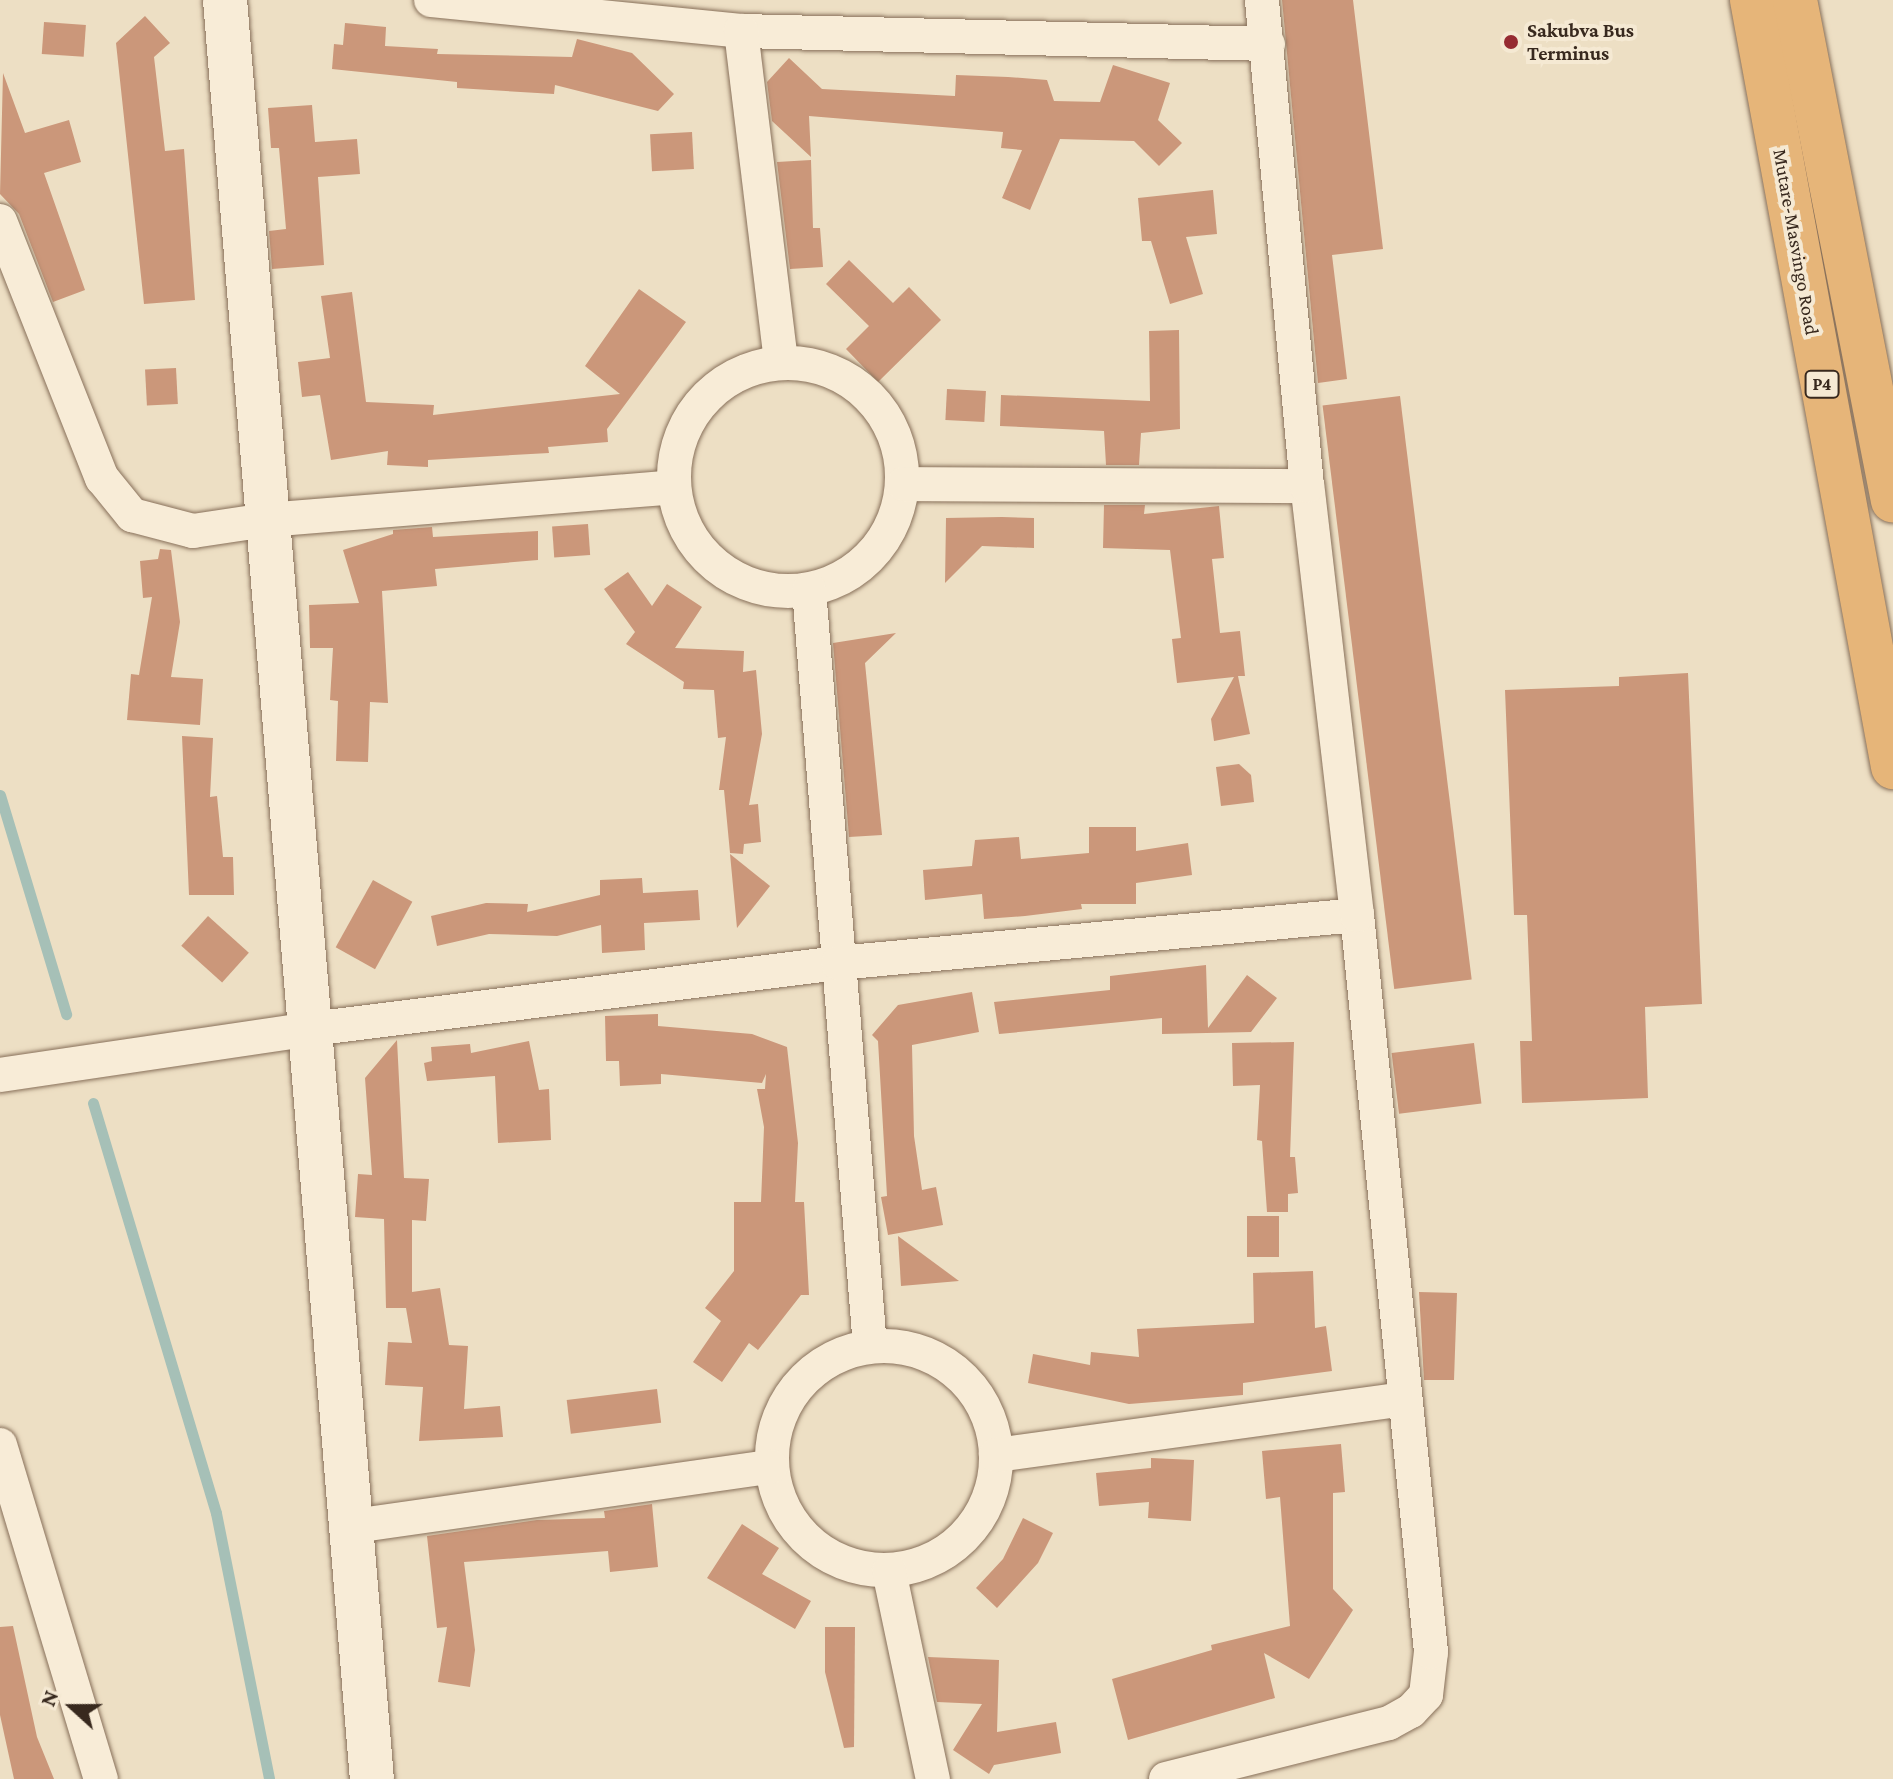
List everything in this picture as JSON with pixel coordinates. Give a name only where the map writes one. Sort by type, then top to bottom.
[{"type":"highway","name":"Mutare-Masvingo Road","points":[[1752,0],[1893,767]]},
{"type":"highway","name":"P4","points":[[1795,0],[1893,501]]},
{"type":"street","points":[[225,0],[266,520],[354,1526],[372,1779]]},
{"type":"street","points":[[431,0],[741,31],[1268,44]]},
{"type":"street","points":[[1166,1779],[1389,1723],[1411,1711],[1426,1695],[1431,1652],[1403,1399],[1357,915],[1307,486],[1262,0]]},
{"type":"street","points":[[741,31],[781,362]]},
{"type":"street","points":[[0,221],[102,478],[132,515],[193,531],[266,520],[674,487]]},
{"type":"street","points":[[781,362],[817,365],[851,381],[878,405],[895,436],[904,484],[886,535],[866,560],[840,579],[809,590],[771,591],[735,579],[704,556],[684,524],[674,487],[677,451],[691,417],[707,399],[745,370],[781,362]]},
{"type":"street","points":[[904,484],[1307,486]]},
{"type":"street","points":[[809,590],[870,1346]]},
{"type":"street","points":[[0,1075],[311,1029],[838,963],[1357,915]]},
{"type":"street","points":[[870,1346],[908,1348],[943,1361],[971,1386],[990,1419],[996,1455],[992,1490],[977,1521],[953,1546],[923,1564],[889,1571],[855,1567],[823,1553],[797,1531],[779,1501],[771,1467],[774,1433],[786,1400],[808,1374],[837,1355],[870,1346]]},
{"type":"street","points":[[996,1455],[1403,1399]]},
{"type":"street","points":[[0,1445],[16,1551],[101,1779]]},
{"type":"street","points":[[354,1526],[771,1467]]},
{"type":"street","points":[[889,1571],[933,1779]]},
{"type":"building","points":[[1282,0],[1353,0],[1383,249],[1332,255],[1347,379],[1318,383]]},
{"type":"building","points":[[145,16],[170,43],[154,57],[165,151],[184,149],[195,300],[144,304],[116,43]]},
{"type":"building","points":[[44,22],[86,25],[84,57],[42,54]]},
{"type":"building","points":[[345,23],[386,27],[385,46],[438,49],[437,54],[572,57],[577,39],[632,53],[674,94],[658,111],[555,85],[554,94],[457,88],[457,82],[332,69],[334,44],[343,45]]},
{"type":"building","points":[[789,58],[822,89],[955,96],[956,75],[1008,77],[1047,80],[1054,101],[1100,102],[1113,65],[1170,83],[1158,120],[1182,143],[1159,166],[1134,141],[1060,139],[1030,210],[1002,198],[1022,150],[1001,148],[1003,132],[809,116],[811,157],[772,121],[767,82]]},
{"type":"building","points":[[3,73],[25,133],[69,120],[81,162],[44,173],[85,290],[53,302],[19,214],[0,194]]},
{"type":"building","points":[[312,105],[315,142],[357,139],[360,174],[318,177],[324,265],[272,269],[269,231],[286,229],[279,148],[271,148],[268,108]]},
{"type":"building","points":[[692,132],[694,169],[652,171],[650,134]]},
{"type":"building","points":[[811,160],[813,228],[820,228],[823,267],[790,269],[777,162]]},
{"type":"building","points":[[1213,190],[1217,234],[1186,237],[1203,294],[1170,304],[1151,241],[1142,241],[1138,198]]},
{"type":"building","points":[[849,260],[893,303],[909,287],[941,320],[878,382],[846,349],[869,326],[826,284]]},
{"type":"building","points":[[639,289],[686,322],[607,429],[608,442],[548,447],[549,453],[428,460],[428,467],[387,465],[388,451],[331,460],[320,395],[302,397],[298,362],[330,358],[321,296],[352,292],[366,402],[434,405],[433,415],[620,394],[585,366]]},
{"type":"building","points":[[1179,330],[1180,429],[1141,433],[1139,465],[1106,465],[1104,431],[1000,426],[1001,395],[1150,401],[1149,331]]},
{"type":"building","points":[[176,368],[178,404],[147,406],[145,370]]},
{"type":"building","points":[[947,389],[986,391],[984,422],[945,420]]},
{"type":"building","points":[[1400,396],[1472,980],[1394,989],[1323,406]]},
{"type":"building","points":[[1104,505],[1145,505],[1144,514],[1219,506],[1224,558],[1212,559],[1220,633],[1240,631],[1245,676],[1238,676],[1250,734],[1214,741],[1211,719],[1234,677],[1177,683],[1172,639],[1181,638],[1170,550],[1103,548]]},
{"type":"building","points":[[946,518],[1034,518],[1034,548],[982,546],[945,583]]},
{"type":"building","points":[[588,524],[590,555],[554,557],[552,527]]},
{"type":"building","points":[[432,527],[433,537],[538,531],[538,560],[435,569],[437,586],[382,591],[388,703],[370,702],[368,762],[336,761],[338,701],[330,700],[333,648],[310,648],[309,605],[359,603],[343,550],[393,534],[393,530]]},
{"type":"building","points":[[160,549],[171,550],[180,622],[171,677],[203,679],[200,725],[127,720],[131,674],[139,675],[152,597],[143,598],[140,561],[158,559]]},
{"type":"building","points":[[628,572],[652,606],[667,584],[702,607],[675,648],[744,651],[743,672],[756,670],[762,734],[749,805],[758,804],[761,842],[744,844],[743,854],[730,853],[724,790],[719,790],[726,737],[718,738],[714,690],[683,689],[684,682],[626,644],[635,632],[604,589]]},
{"type":"building","points":[[896,633],[865,663],[882,835],[849,837],[833,643]]},
{"type":"building","points":[[1688,673],[1702,1004],[1645,1007],[1648,1098],[1522,1103],[1520,1041],[1532,1041],[1527,915],[1514,915],[1505,690],[1619,686],[1619,677]]},
{"type":"building","points":[[182,736],[213,738],[210,797],[217,796],[223,857],[233,857],[234,895],[189,895]]},
{"type":"building","points":[[1239,764],[1251,775],[1254,802],[1221,806],[1216,767]]},
{"type":"building","points":[[1089,827],[1136,827],[1136,851],[1188,843],[1192,875],[1136,883],[1136,904],[1081,904],[1082,909],[1025,916],[984,919],[982,894],[925,900],[923,870],[972,866],[975,840],[1019,837],[1021,859],[1089,853]]},
{"type":"building","points":[[730,854],[770,886],[737,928]]},
{"type":"building","points":[[642,878],[643,893],[698,890],[700,920],[644,923],[645,950],[602,953],[601,925],[557,936],[489,934],[437,946],[431,916],[486,903],[528,904],[527,912],[600,895],[600,880]]},
{"type":"building","points":[[373,880],[412,902],[375,969],[336,947]]},
{"type":"building","points":[[208,916],[249,953],[222,983],[181,946]]},
{"type":"building","points":[[1206,965],[1208,1028],[1247,975],[1277,998],[1251,1032],[1162,1034],[1162,1018],[999,1034],[994,1002],[1110,990],[1110,976]]},
{"type":"building","points":[[972,992],[979,1032],[912,1045],[914,1136],[922,1190],[936,1187],[943,1225],[888,1235],[881,1197],[887,1196],[878,1041],[872,1035],[898,1005]]},
{"type":"building","points":[[658,1014],[658,1026],[752,1034],[787,1047],[798,1143],[795,1202],[804,1202],[809,1295],[801,1295],[758,1350],[749,1343],[722,1382],[693,1362],[721,1321],[705,1308],[734,1271],[734,1202],[761,1202],[764,1127],[757,1089],[765,1089],[766,1074],[762,1083],[661,1074],[661,1084],[620,1086],[619,1061],[606,1061],[605,1016]]},
{"type":"building","points":[[397,1040],[404,1178],[429,1179],[426,1221],[412,1220],[412,1292],[440,1288],[449,1345],[468,1346],[464,1409],[500,1406],[503,1437],[419,1441],[423,1387],[385,1385],[388,1342],[412,1343],[406,1308],[386,1308],[384,1219],[355,1217],[358,1174],[372,1175],[365,1078]]},
{"type":"building","points":[[529,1041],[539,1090],[549,1089],[551,1140],[498,1143],[495,1076],[427,1081],[424,1063],[432,1061],[431,1047],[470,1044],[471,1053]]},
{"type":"building","points":[[1294,1042],[1290,1157],[1295,1157],[1298,1193],[1288,1194],[1288,1212],[1267,1212],[1262,1141],[1257,1140],[1260,1085],[1233,1086],[1232,1043]]},
{"type":"building","points":[[1474,1043],[1481,1104],[1399,1114],[1392,1053]]},
{"type":"building","points":[[1247,1216],[1279,1216],[1279,1257],[1247,1257]]},
{"type":"building","points":[[898,1236],[959,1281],[901,1286]]},
{"type":"building","points":[[1313,1271],[1315,1328],[1326,1326],[1332,1371],[1243,1383],[1243,1395],[1129,1404],[1028,1383],[1033,1354],[1090,1365],[1091,1352],[1139,1357],[1137,1329],[1254,1323],[1253,1273]]},
{"type":"building","points":[[1419,1292],[1457,1293],[1454,1380],[1424,1380]]},
{"type":"building","points":[[657,1389],[661,1423],[571,1434],[567,1400]]},
{"type":"building","points":[[1341,1444],[1345,1492],[1333,1493],[1333,1589],[1353,1610],[1309,1679],[1264,1653],[1275,1698],[1128,1740],[1112,1679],[1212,1650],[1211,1645],[1290,1626],[1280,1497],[1266,1499],[1262,1451]]},
{"type":"building","points":[[1151,1458],[1194,1460],[1191,1521],[1148,1518],[1149,1502],[1099,1506],[1096,1473],[1151,1468]]},
{"type":"building","points":[[652,1504],[658,1567],[610,1572],[608,1551],[464,1562],[475,1650],[470,1687],[438,1682],[447,1627],[437,1628],[427,1536],[537,1520],[605,1518],[604,1511]]},
{"type":"building","points":[[1023,1518],[1053,1533],[1038,1563],[997,1608],[976,1588],[1003,1559]]},
{"type":"building","points":[[742,1524],[779,1548],[762,1574],[811,1601],[795,1629],[707,1578]]},
{"type":"building","points":[[13,1626],[37,1737],[54,1779],[14,1779],[0,1715],[0,1627]]},
{"type":"building","points":[[825,1627],[855,1627],[854,1747],[844,1748],[825,1672]]},
{"type":"building","points":[[928,1657],[999,1660],[997,1732],[1056,1722],[1061,1753],[994,1765],[989,1774],[953,1750],[982,1704],[937,1702]]},
{"type":"waterway","points":[[0,795],[66,1014]]},
{"type":"waterway","points":[[93,1103],[216,1513],[269,1779]]},
{"type":"place","name":"Sakubva Bus Terminus","points":[[1511,42]]}]
